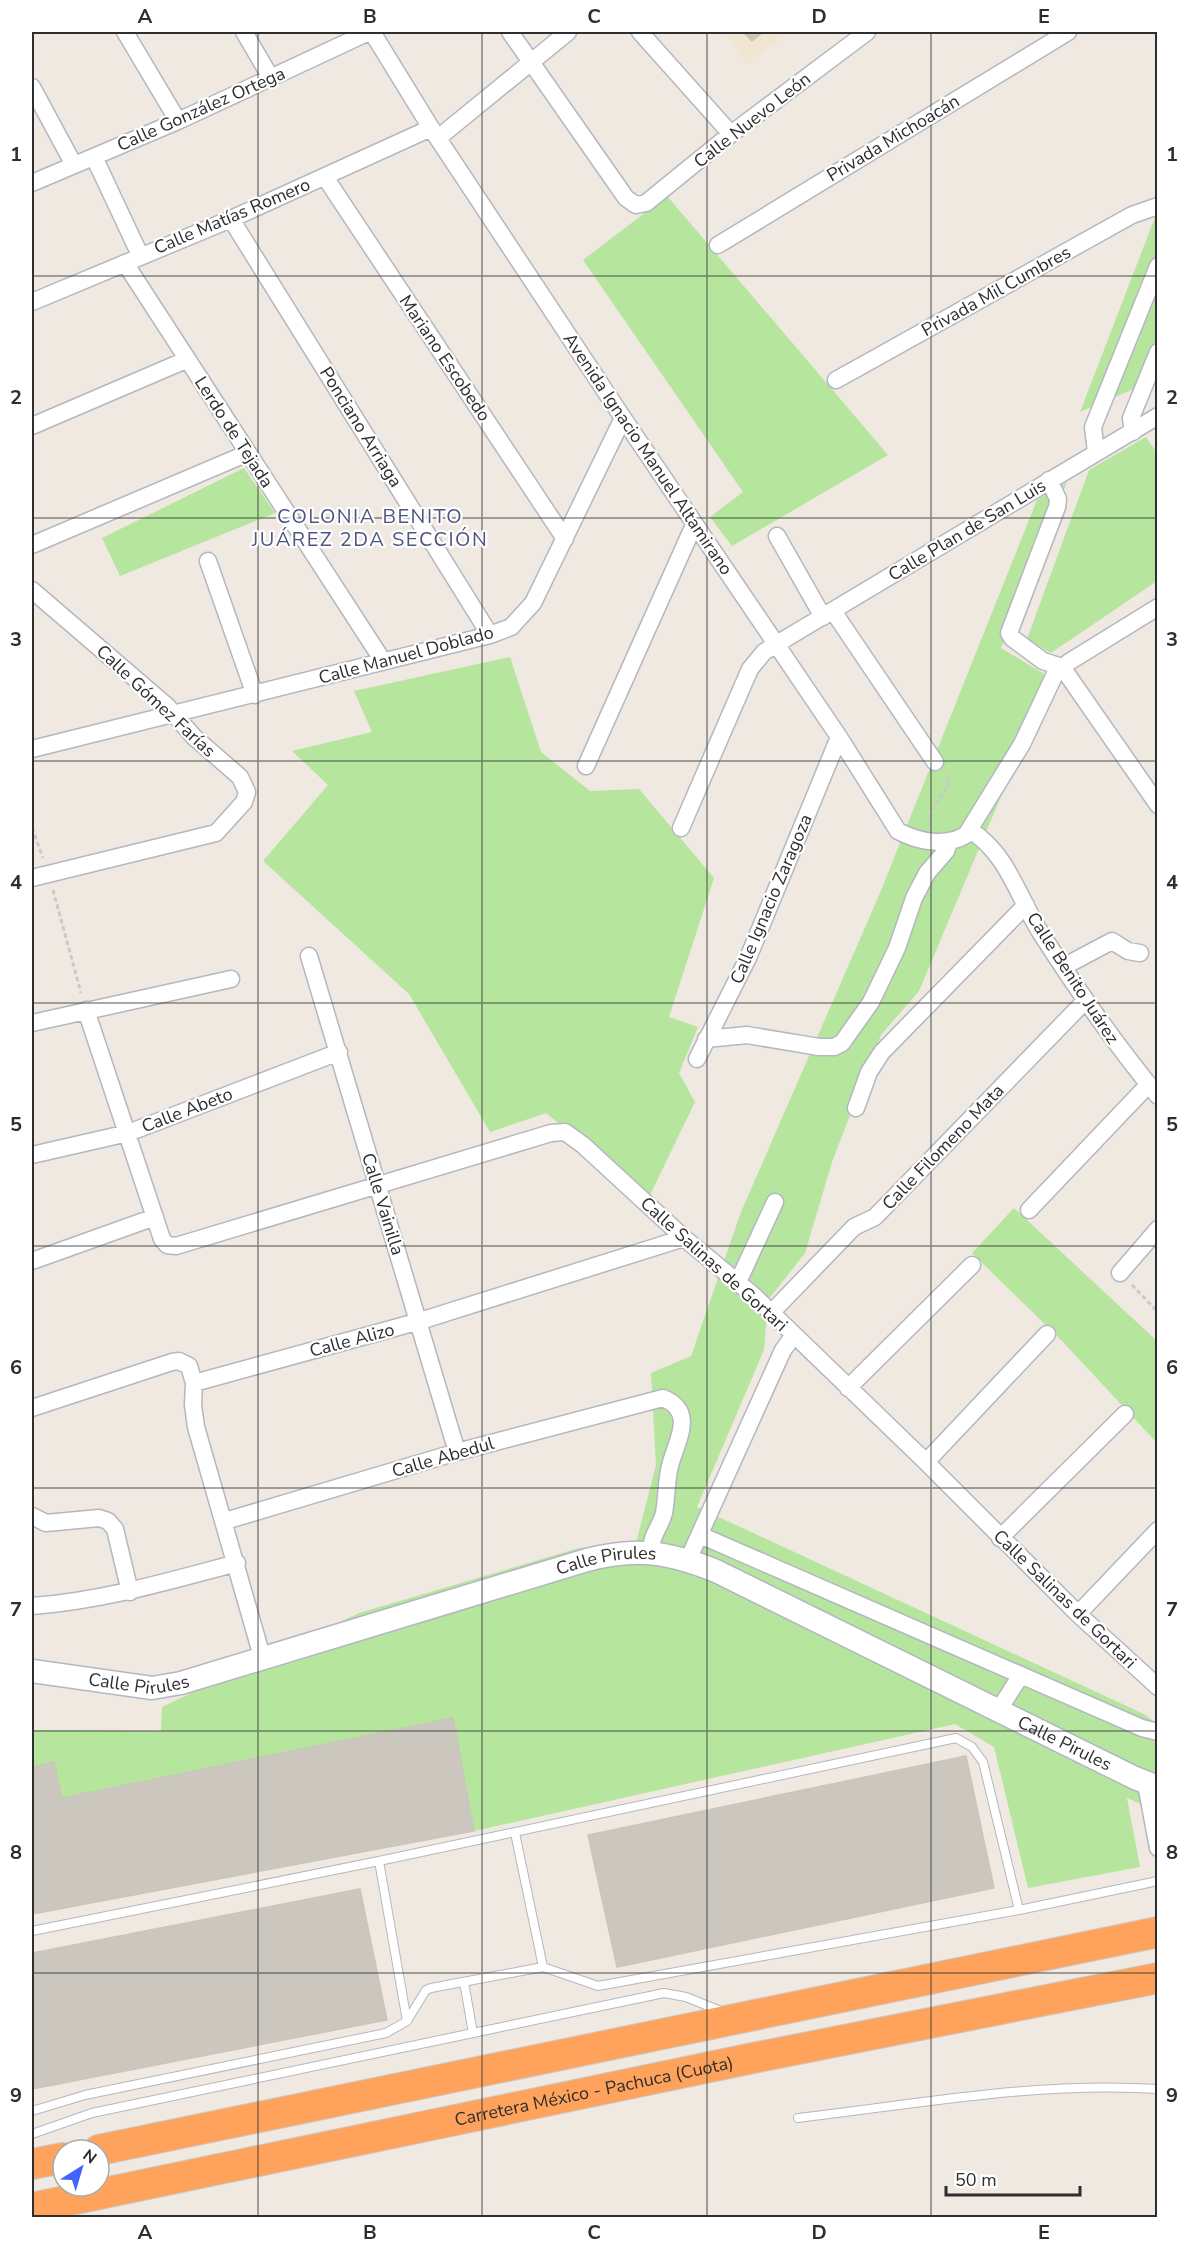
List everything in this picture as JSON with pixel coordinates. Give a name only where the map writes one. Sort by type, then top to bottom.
[{"type":"highway","points":[[111,2148],[1158,1932]]},
{"type":"highway","name":"Carretera México - Pachuca (Cuota)","points":[[32,2208],[753,2058],[1158,1978]]},
{"type":"highway","points":[[32,2164],[51,2160]]},
{"type":"street","points":[[125,32],[178,121]]},
{"type":"street","points":[[244,32],[271,78]]},
{"type":"street","name":"Calle González Ortega","points":[[32,183],[178,121],[371,32]]},
{"type":"street","name":"Avenida Ignacio Manuel Altamirano","points":[[371,32],[434,133],[694,525],[839,737],[891,822],[901,832],[930,841],[949,842]]},
{"type":"street","points":[[510,32],[530,62]]},
{"type":"street","name":"Calle Matías Romero","points":[[32,302],[434,133],[568,32]]},
{"type":"street","points":[[640,32],[731,134]]},
{"type":"street","name":"Calle Nuevo León","points":[[530,62],[626,198],[636,205],[646,203],[731,134],[867,32]]},
{"type":"street","name":"Privada Michoacán","points":[[718,244],[1068,32]]},
{"type":"street","points":[[32,87],[74,165]]},
{"type":"street","points":[[94,157],[140,255]]},
{"type":"street","name":"Mariano Escobedo","points":[[325,177],[565,539]]},
{"type":"street","name":"Privada Mil Cumbres","points":[[836,381],[1132,216],[1158,206]]},
{"type":"street","name":"Ponciano Arriaga","points":[[231,219],[490,635]]},
{"type":"street","name":"Lerdo de Tejada","points":[[125,263],[383,662]]},
{"type":"street","points":[[1096,452],[1093,427],[1158,266]]},
{"type":"street","points":[[1133,432],[1131,418],[1157,352]]},
{"type":"street","points":[[32,426],[186,360]]},
{"type":"street","name":"Calle Plan de San Luis","points":[[681,828],[750,669],[758,658],[777,644],[1158,416]]},
{"type":"street","name":"Calle Manuel Doblado","points":[[32,749],[255,695],[490,635],[511,627],[523,617],[533,603],[623,418]]},
{"type":"street","points":[[32,545],[248,453]]},
{"type":"street","points":[[1049,480],[1058,499],[1057,507],[1009,633],[1043,661],[1062,667],[1158,805]]},
{"type":"street","points":[[586,766],[694,525]]},
{"type":"street","points":[[777,536],[828,614],[935,762]]},
{"type":"street","points":[[208,561],[255,695]]},
{"type":"street","name":"Calle Gómez Farías","points":[[32,590],[175,714],[194,737],[240,777],[247,792],[244,802],[216,833],[49,874]]},
{"type":"street","points":[[706,1039],[747,1035],[834,1047],[845,1039],[871,1002],[897,948],[914,898],[927,873],[946,851],[949,842],[970,830],[1022,744],[1043,695],[1062,667],[1158,607]]},
{"type":"street","name":"Calle Ignacio Zaragoza","points":[[697,1059],[748,958],[839,737]]},
{"type":"street","name":"Calle Benito Juárez","points":[[970,830],[993,849],[1006,866],[1026,905],[1085,1001],[1153,1091]]},
{"type":"street","points":[[32,878],[49,874]]},
{"type":"street","points":[[856,1108],[869,1072],[882,1052],[1026,905]]},
{"type":"street","points":[[1063,967],[1112,940],[1128,951],[1140,953]]},
{"type":"street","name":"Calle Vainilla","points":[[309,956],[458,1452]]},
{"type":"street","points":[[32,1023],[231,979]]},
{"type":"street","name":"Calle Filomeno Mata","points":[[771,1313],[854,1227],[875,1217],[1085,1001]]},
{"type":"street","points":[[32,1261],[155,1218],[86,1010]]},
{"type":"street","name":"Calle Abeto","points":[[32,1155],[128,1133],[339,1052]]},
{"type":"street","points":[[1029,1210],[1153,1091]]},
{"type":"street","name":"Calle Salinas de Gortari","points":[[155,1218],[162,1239],[167,1245],[176,1246],[551,1133],[565,1132],[583,1145],[684,1238],[738,1282],[926,1462],[1078,1614],[1157,1686]]},
{"type":"street","points":[[738,1282],[775,1202]]},
{"type":"street","points":[[1120,1273],[1158,1229]]},
{"type":"street","name":"Calle Alizo","points":[[194,1383],[420,1321],[684,1238]]},
{"type":"street","points":[[848,1388],[972,1265]]},
{"type":"street","points":[[926,1462],[1047,1334]]},
{"type":"street","points":[[688,1560],[783,1350],[794,1335]]},
{"type":"street","points":[[32,1408],[172,1362],[179,1361],[189,1366],[194,1383],[193,1405],[196,1427],[225,1521],[263,1660]]},
{"type":"street","name":"Calle Abedul","points":[[225,1521],[458,1452],[663,1398],[675,1403],[681,1413],[682,1424],[670,1465],[664,1512],[653,1540],[652,1552]]},
{"type":"street","points":[[1000,1538],[1125,1414]]},
{"type":"street","points":[[32,1516],[42,1523],[99,1518],[108,1521],[115,1529],[130,1592]]},
{"type":"street","points":[[1078,1614],[1158,1530]]},
{"type":"street","points":[[700,1535],[1158,1732]]},
{"type":"street","name":"Calle Pirules","points":[[32,1671],[152,1688],[181,1683],[577,1563],[623,1552],[652,1552],[688,1560],[1152,1785]]},
{"type":"street","points":[[32,1606],[67,1603],[130,1592],[237,1563]]},
{"type":"street","points":[[998,1711],[1021,1675]]},
{"type":"street","points":[[1152,1785],[1158,1848]]},
{"type":"lane","points":[[32,1931],[515,1833],[956,1738],[972,1747],[983,1762],[1019,1910]]},
{"type":"lane","points":[[515,1833],[543,1967]]},
{"type":"lane","points":[[379,1861],[407,2021]]},
{"type":"lane","points":[[32,2111],[85,2095],[386,2033],[407,2021],[426,1990],[464,1982],[543,1967],[598,1986],[1019,1910],[1158,1881]]},
{"type":"lane","points":[[464,1982],[473,2033]]},
{"type":"lane","points":[[32,2134],[92,2113],[664,1993],[686,1996],[735,2018]]},
{"type":"lane","points":[[798,2118],[1032,2090],[1102,2087],[1158,2089]]},
{"type":"path","points":[[930,841],[928,821],[950,780],[935,762]]},
{"type":"path","points":[[32,828],[49,874],[86,1010]]},
{"type":"path","points":[[1120,1273],[1158,1312]]},
{"type":"shaded area","points":[[722,32],[789,32],[748,64]]},
{"type":"green space","points":[[667,196],[888,455],[732,546],[710,517],[743,492],[583,260]]},
{"type":"green space","points":[[1157,212],[1157,379],[1080,412]]},
{"type":"green space","points":[[1146,437],[1157,453],[1157,581],[1051,653],[1027,639],[1089,470]]},
{"type":"green space","points":[[244,468],[275,513],[120,576],[102,538]]},
{"type":"green space","points":[[1067,482],[1001,648],[1051,678],[919,991],[881,1035],[832,1162],[805,1253],[768,1300],[764,1350],[697,1507],[1144,1714],[1157,1724],[1157,1811],[1127,1798],[1140,1867],[1028,1888],[994,1747],[955,1724],[474,1831],[453,1719],[62,1798],[54,1763],[32,1767],[32,1730],[161,1731],[162,1707],[359,1613],[579,1548],[636,1543],[656,1465],[651,1373],[691,1356],[741,1212],[880,893],[1037,500]]},
{"type":"green space","points":[[510,657],[541,752],[590,791],[639,789],[714,878],[669,1017],[698,1027],[679,1073],[695,1102],[649,1197],[546,1113],[490,1132],[409,994],[263,861],[328,785],[292,751],[372,732],[354,691]]},
{"type":"green space","points":[[1014,1208],[1157,1341],[1157,1443],[1064,1343],[972,1253]]},
{"type":"building","points":[[743,32],[763,32],[752,41]]},
{"type":"building","points":[[453,1718],[474,1831],[32,1914],[32,1767],[54,1762],[62,1798]]},
{"type":"building","points":[[966,1756],[994,1888],[617,1967],[588,1835]]},
{"type":"building","points":[[360,1889],[387,2020],[32,2089],[32,1953]]},
{"type":"district","name":"COLONIA BENITO JUÁREZ 2DA SECCIÓN","points":[[370,528]]}]
